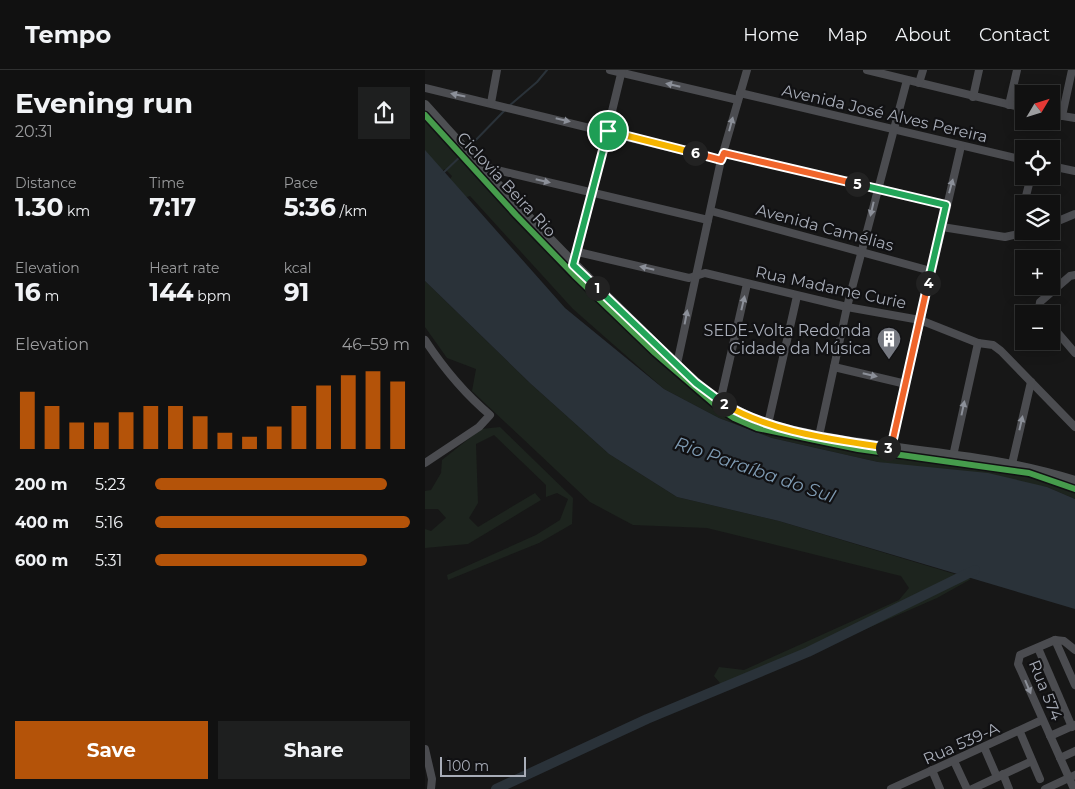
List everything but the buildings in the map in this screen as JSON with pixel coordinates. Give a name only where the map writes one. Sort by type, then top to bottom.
[{"type":"main road","points":[[425,105],[478,166],[573,265],[677,364],[720,402],[742,415],[768,424],[819,436],[891,448],[1012,464],[1075,481]]},
{"type":"street","points":[[491,102],[497,70]]},
{"type":"street","name":"Avenida José Alves Pereira","points":[[610,70],[895,129],[1015,158]]},
{"type":"street","points":[[677,364],[694,278],[723,156],[747,70]]},
{"type":"street","points":[[867,70],[1015,106]]},
{"type":"street","points":[[919,83],[923,70]]},
{"type":"street","points":[[973,97],[979,70]]},
{"type":"street","points":[[1009,105],[1017,70]]},
{"type":"street","points":[[1072,70],[1062,116],[1075,118]]},
{"type":"street","points":[[573,265],[593,193],[622,71]]},
{"type":"street","points":[[819,436],[847,306],[876,189],[895,129],[907,80]]},
{"type":"street","points":[[425,88],[608,131],[946,205]]},
{"type":"street","points":[[891,448],[961,146]]},
{"type":"street","points":[[478,166],[708,220]]},
{"type":"street","points":[[1060,168],[1075,171]]},
{"type":"street","name":"Avenida Camélias","points":[[711,211],[931,271]]},
{"type":"street","points":[[1060,220],[1075,214]]},
{"type":"street","points":[[941,227],[991,236],[1015,236]]},
{"type":"street","name":"Rua Madame Curie","points":[[578,252],[694,278],[705,273],[797,296],[920,320],[977,343],[993,345],[1075,427]]},
{"type":"street","points":[[1040,305],[1040,302],[1070,276],[1075,275]]},
{"type":"street","points":[[720,402],[747,284]]},
{"type":"street","points":[[768,424],[797,296]]},
{"type":"street","points":[[1060,336],[1075,353]]},
{"type":"street","points":[[425,340],[451,377],[490,415],[479,427],[425,463]]},
{"type":"street","points":[[953,456],[977,343]]},
{"type":"street","points":[[834,367],[906,384]]},
{"type":"street","points":[[1012,464],[1031,382]]},
{"type":"street","points":[[1055,640],[1075,685]]},
{"type":"street","points":[[1050,736],[1073,726],[1037,648],[1055,640],[1064,642],[1075,650]]},
{"type":"street","name":"Rua 574","points":[[1037,648],[1020,655],[1018,664],[1060,758],[1072,776],[1074,789]]},
{"type":"street","name":"Rua 539-A","points":[[891,789],[1020,732],[1042,720]]},
{"type":"street","points":[[1020,732],[1039,779]]},
{"type":"street","points":[[984,747],[1009,789]]},
{"type":"street","points":[[425,748],[432,779],[431,789]]},
{"type":"street","points":[[1060,758],[1075,751]]},
{"type":"street","points":[[954,761],[967,789]]},
{"type":"street","points":[[972,789],[1032,761]]},
{"type":"street","points":[[932,770],[940,789]]},
{"type":"street","points":[[1045,789],[1072,776]]},
{"type":"street","points":[[911,781],[915,789]]},
{"type":"shaded area","points":[[425,115],[546,245],[596,295],[684,380],[719,407],[757,428],[1021,475],[1075,492],[1075,499],[1047,487],[878,462],[772,438],[719,418],[664,389],[573,309],[470,196],[454,201],[443,190],[452,176],[445,169],[434,176],[425,151]]},
{"type":"shaded area","points":[[425,281],[531,384],[609,454],[677,497],[779,521],[971,579],[937,598],[726,690],[714,676],[719,667],[744,670],[899,600],[909,588],[901,576],[707,528],[633,525],[590,502],[472,391],[476,369],[447,358],[425,327]]},
{"type":"shaded area","points":[[500,427],[573,498],[572,524],[539,543],[448,580],[447,575],[536,535],[560,520],[568,499],[557,493],[546,497],[546,485],[494,435],[476,444],[478,503],[469,518],[478,527],[535,493],[541,500],[468,544],[425,548],[425,529],[431,531],[446,518],[438,509],[425,509],[425,491],[431,490],[441,473],[442,460],[481,429]]},
{"type":"water","name":"Rio Paraíba do Sul","points":[[425,150],[565,308],[664,389],[719,418],[772,438],[878,462],[988,473],[1047,487],[1075,499],[1075,609],[779,521],[677,497],[609,454],[531,384],[425,281]]},
{"type":"waterway","points":[[509,106],[537,82],[547,70]]},
{"type":"waterway","points":[[469,147],[506,109]]},
{"type":"waterway","points":[[442,174],[464,153]]},
{"type":"waterway","points":[[496,789],[647,719],[808,652],[975,570]]},
{"type":"cycle path","name":"Ciclovia Beira Rio","points":[[425,115],[516,215],[574,275],[655,353],[719,408],[734,418],[757,428],[858,449],[1029,473],[1075,489]]},
{"type":"place","name":"SEDE-Volta Redonda Cidade da Música","points":[[889,360]]},
{"type":"route","points":[[608,131],[721,160],[724,153],[946,205],[891,448],[819,436],[768,424],[742,415],[720,402],[696,383],[573,265],[578,252],[608,131]]}]
